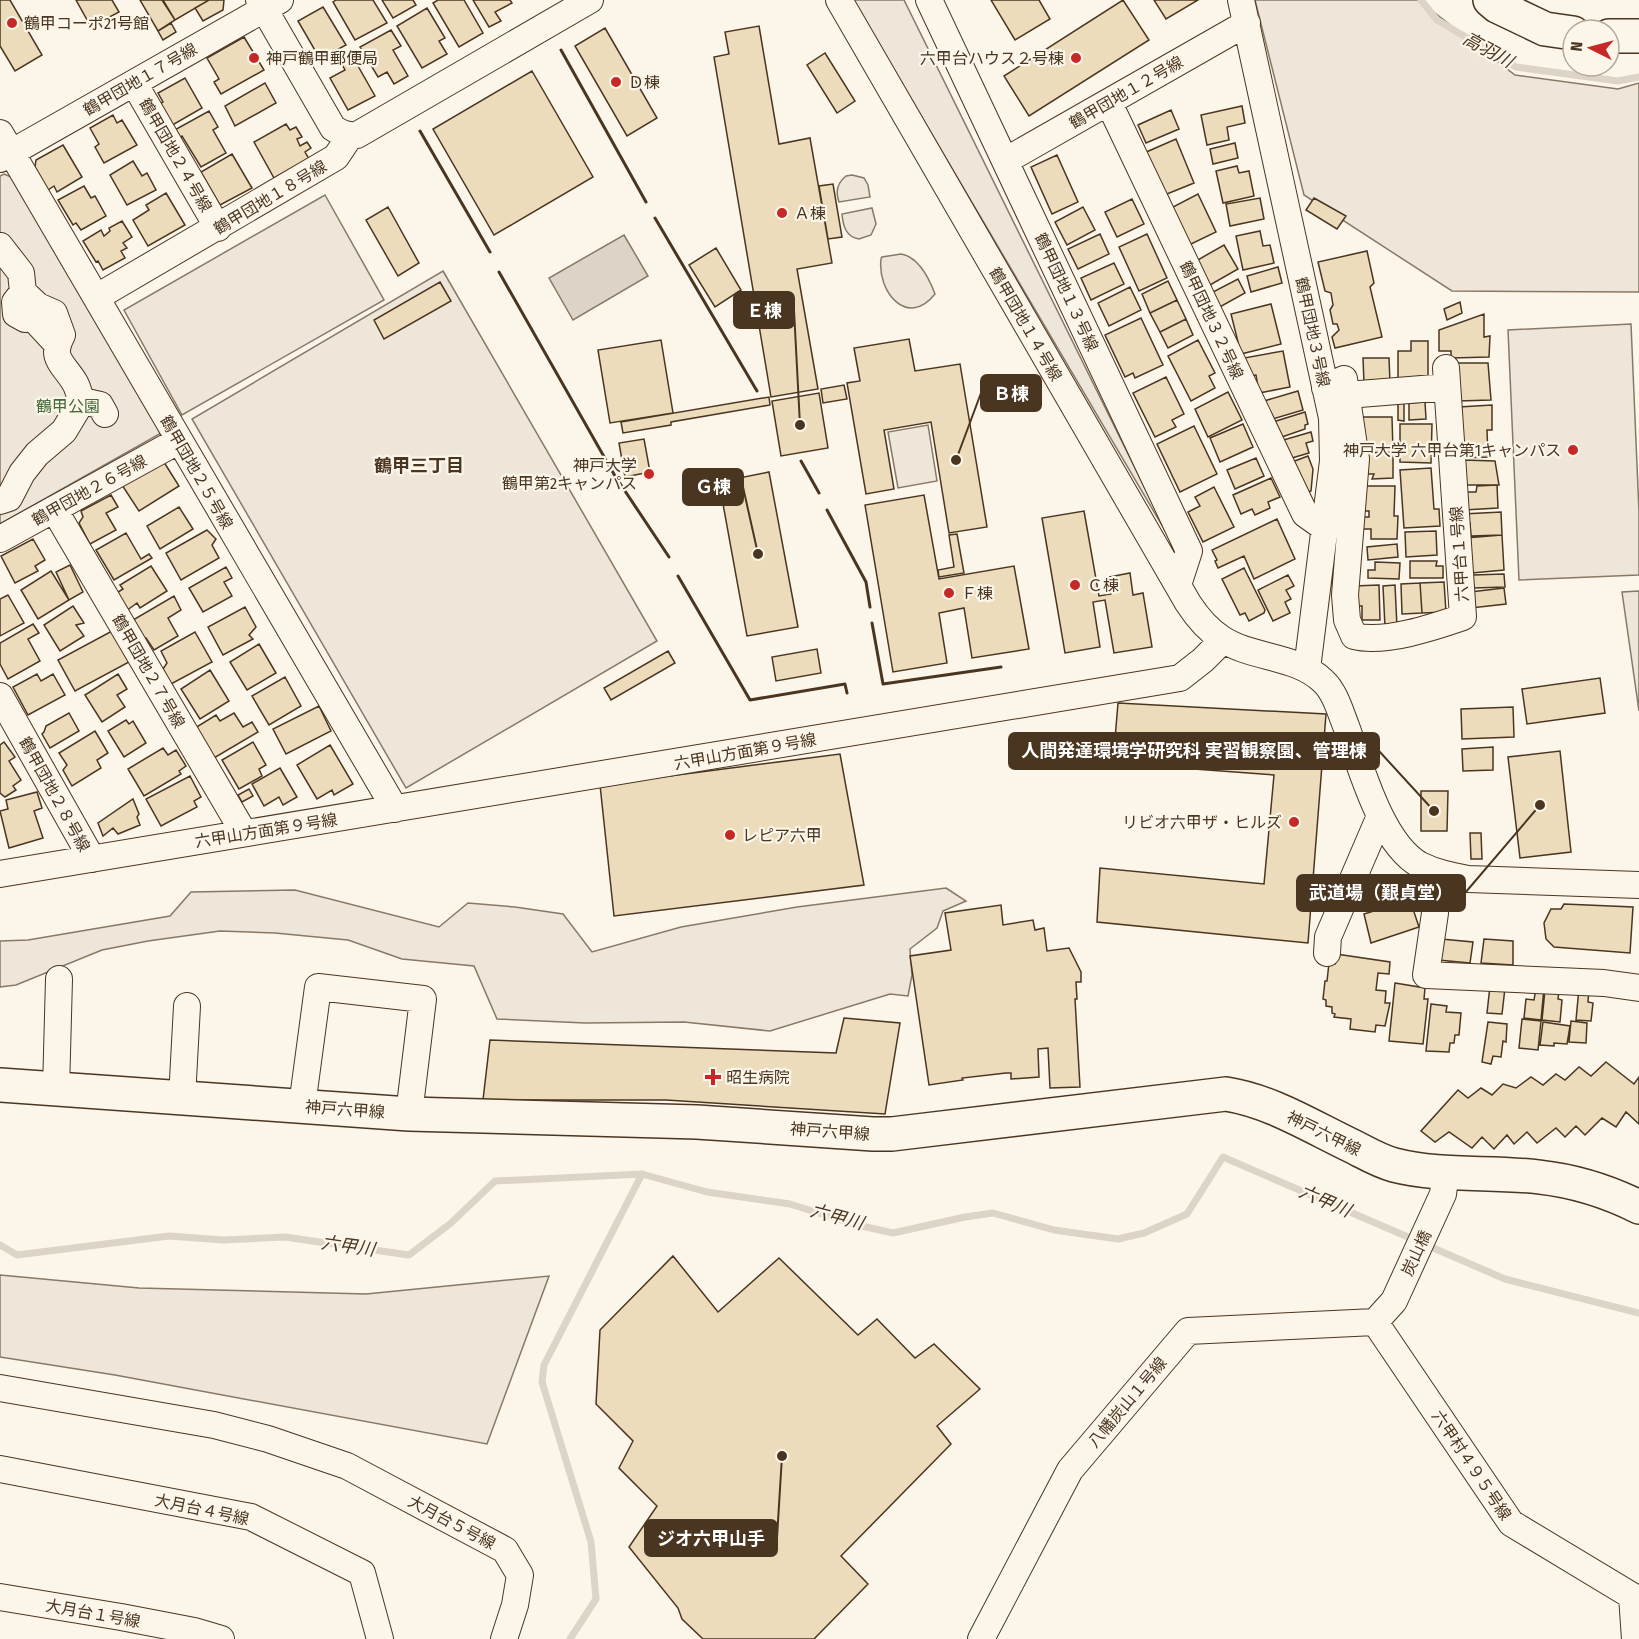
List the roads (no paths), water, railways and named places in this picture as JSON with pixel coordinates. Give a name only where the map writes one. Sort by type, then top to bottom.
[{"type":"main road","points":[[1490,0],[1497,6],[1545,29],[1561,31]]},
{"type":"main road","points":[[1621,36],[1639,36]]},
{"type":"main road","name":"神戸六甲線","points":[[0,1085],[409,1114],[698,1122],[892,1134],[1226,1094],[1244,1097],[1277,1109],[1392,1164],[1446,1171],[1538,1176],[1569,1181],[1607,1192],[1639,1207]]},
{"type":"street","name":"鶴甲団地１８号線","points":[[97,297],[336,158],[350,136],[357,135],[590,0]]},
{"type":"street","name":"鶴甲団地１４号線","points":[[839,0],[1198,619],[1223,639]]},
{"type":"street","name":"鶴甲団地１３号線","points":[[929,0],[1189,550],[1178,585]]},
{"type":"street","points":[[268,3],[333,128],[350,136]]},
{"type":"street","name":"鶴甲団地１７号線","points":[[4,148],[134,83],[268,3]]},
{"type":"street","name":"鶴甲団地１２号線","points":[[1005,161],[1109,103],[1244,12]]},
{"type":"street","name":"鶴甲団地３号線","points":[[1244,12],[1336,392],[1332,418],[1333,461],[1326,529],[1306,669]]},
{"type":"street","name":"鶴甲団地２４号線","points":[[134,83],[218,228]]},
{"type":"street","name":"鶴甲団地３２号線","points":[[1109,103],[1305,514],[1326,529]]},
{"type":"street","name":"鶴甲団地２５号線","points":[[4,148],[97,297],[178,441],[395,809]]},
{"type":"street","points":[[0,246],[21,273],[31,304],[54,313],[62,335],[57,344],[57,358],[75,384],[81,401],[64,431],[37,454],[22,473],[9,498],[0,501]]},
{"type":"street","name":"六甲台１号線","points":[[1447,377],[1463,617],[1429,629],[1367,639],[1354,636],[1347,620],[1345,595],[1356,459],[1336,392],[1447,377]]},
{"type":"street","points":[[81,401],[100,405],[105,414]]},
{"type":"street","name":"鶴甲団地２６号線","points":[[0,539],[178,441]]},
{"type":"street","name":"鶴甲団地２７号線","points":[[54,509],[244,833]]},
{"type":"street","points":[[1223,639],[1238,647],[1306,669],[1323,681],[1335,699],[1380,816],[1403,853],[1420,865],[1444,875],[1468,879],[1639,885]]},
{"type":"street","name":"六甲山方面第９号線","points":[[0,874],[1180,678],[1203,660],[1223,639]]},
{"type":"street","name":"鶴甲団地２８号線","points":[[3,710],[92,859]]},
{"type":"street","points":[[1327,953],[1328,937],[1380,816]]},
{"type":"street","points":[[1435,913],[1426,975],[1604,983],[1639,988]]},
{"type":"street","points":[[56,1090],[59,978]]},
{"type":"street","points":[[302,1106],[318,987],[423,999],[409,1114]]},
{"type":"street","points":[[182,1098],[187,1006]]},
{"type":"street","name":"炭山橋","points":[[1375,1322],[1394,1301],[1443,1194],[1446,1171]]},
{"type":"street","name":"六甲村４９５号線","points":[[1375,1322],[1511,1523],[1632,1596],[1635,1639]]},
{"type":"street","name":"八幡炭山１号線","points":[[981,1639],[1070,1470],[1188,1331],[1375,1322]]},
{"type":"street","name":"大月台５号線","points":[[0,1388],[214,1425],[268,1439],[347,1466],[505,1550],[520,1575],[515,1605],[504,1639]]},
{"type":"street","name":"大月台４号線","points":[[0,1469],[251,1517],[362,1573],[380,1639]]},
{"type":"street","name":"大月台１号線","points":[[0,1597],[135,1630],[194,1631],[221,1639]]},
{"type":"waterway","name":"高羽川","points":[[1421,0],[1437,20],[1516,67],[1618,81],[1639,77]]},
{"type":"waterway","name":"六甲川","points":[[0,1245],[17,1255],[169,1236],[223,1240],[285,1237],[409,1255],[451,1223],[495,1181],[642,1174],[707,1192],[790,1204],[853,1224],[893,1233],[993,1213],[1054,1230],[1118,1239],[1144,1233],[1187,1214],[1223,1157],[1505,1279],[1639,1313]]},
{"type":"waterway","points":[[570,1639],[596,1599],[591,1542],[542,1382],[544,1365],[642,1174]]},
{"type":"place","name":"鶴甲コーポ21号館","points":[[12,23]]},
{"type":"place","name":"神戸鶴甲郵便局","points":[[254,58]]},
{"type":"place","name":"六甲台ハウス２号棟","points":[[1076,58]]},
{"type":"place","name":"Ｄ棟","points":[[616,82]]},
{"type":"place","name":"Ａ棟","points":[[782,213]]},
{"type":"place","name":"Ｅ棟","points":[[800,425]]},
{"type":"place","name":"神戸大学 六甲台第1キャンパス","points":[[1573,450]]},
{"type":"place","name":"Ｂ棟","points":[[956,460]]},
{"type":"place","name":"神戸大学 鶴甲第2キャンパス","points":[[649,474]]},
{"type":"place","name":"Ｇ棟","points":[[758,554]]},
{"type":"place","name":"Ｃ棟","points":[[1075,585]]},
{"type":"place","name":"Ｆ棟","points":[[949,593]]},
{"type":"place","name":"武道場（艱貞堂）","points":[[1540,805]]},
{"type":"place","name":"人間発達環境学研究科 実習観察園、管理棟","points":[[1434,811]]},
{"type":"place","name":"リビオ六甲ザ・ヒルズ","points":[[1294,822]]},
{"type":"place","name":"レピア六甲","points":[[730,835]]},
{"type":"place","name":"昭生病院","points":[[713,1077]]},
{"type":"place","name":"ジオ六甲山手","points":[[782,1456]]},
{"type":"district","name":"鶴甲三丁目","points":[[419,466]]},
{"type":"park label","name":"鶴甲公園","points":[[68,406]]}]
